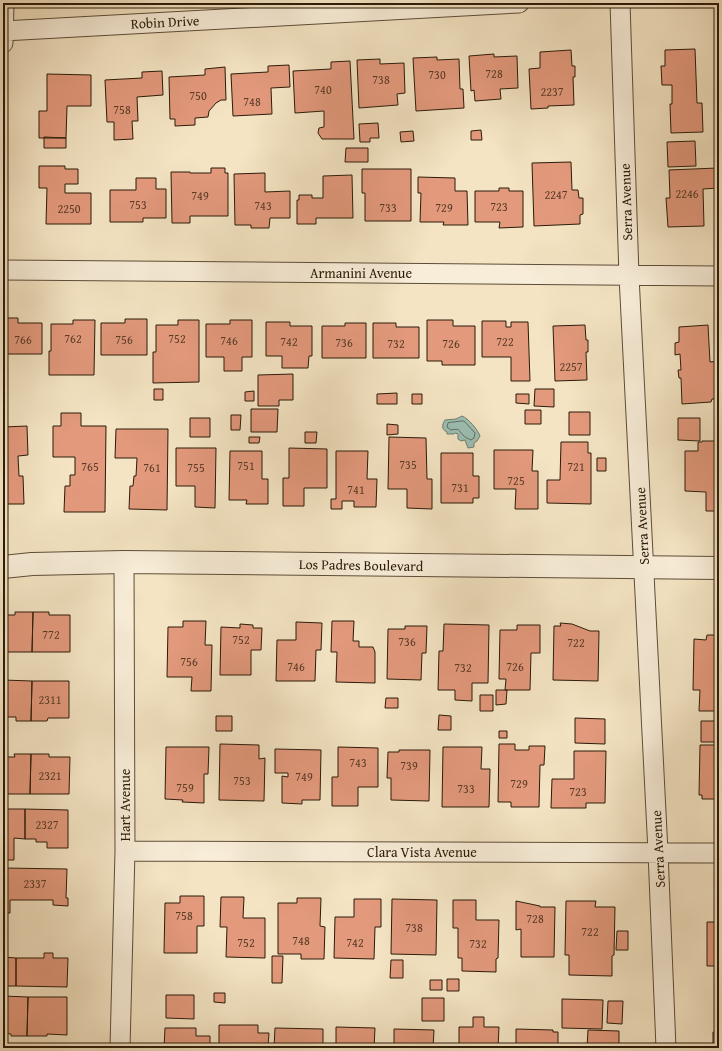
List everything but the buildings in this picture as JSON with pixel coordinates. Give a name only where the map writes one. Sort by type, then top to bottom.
[{"type":"street","points":[[3,43],[4,3]]},
{"type":"street","name":"Robin Drive","points":[[3,31],[519,3]]},
{"type":"street","name":"Serra Avenue","points":[[620,3],[629,276],[658,852],[666,1048]]},
{"type":"street","name":"Armanini Avenue","points":[[3,270],[719,276]]},
{"type":"street","name":"Los Padres Boulevard","points":[[3,567],[32,564],[124,562],[719,568]]},
{"type":"street","name":"Hart Avenue","points":[[120,1048],[125,851],[124,562]]},
{"type":"street","name":"Clara Vista Avenue","points":[[125,851],[719,853]]},
{"type":"water","points":[[462,416],[472,424],[480,436],[474,443],[474,447],[468,448],[465,440],[461,441],[458,439],[458,434],[447,434],[443,428],[445,420],[456,419]]}]
